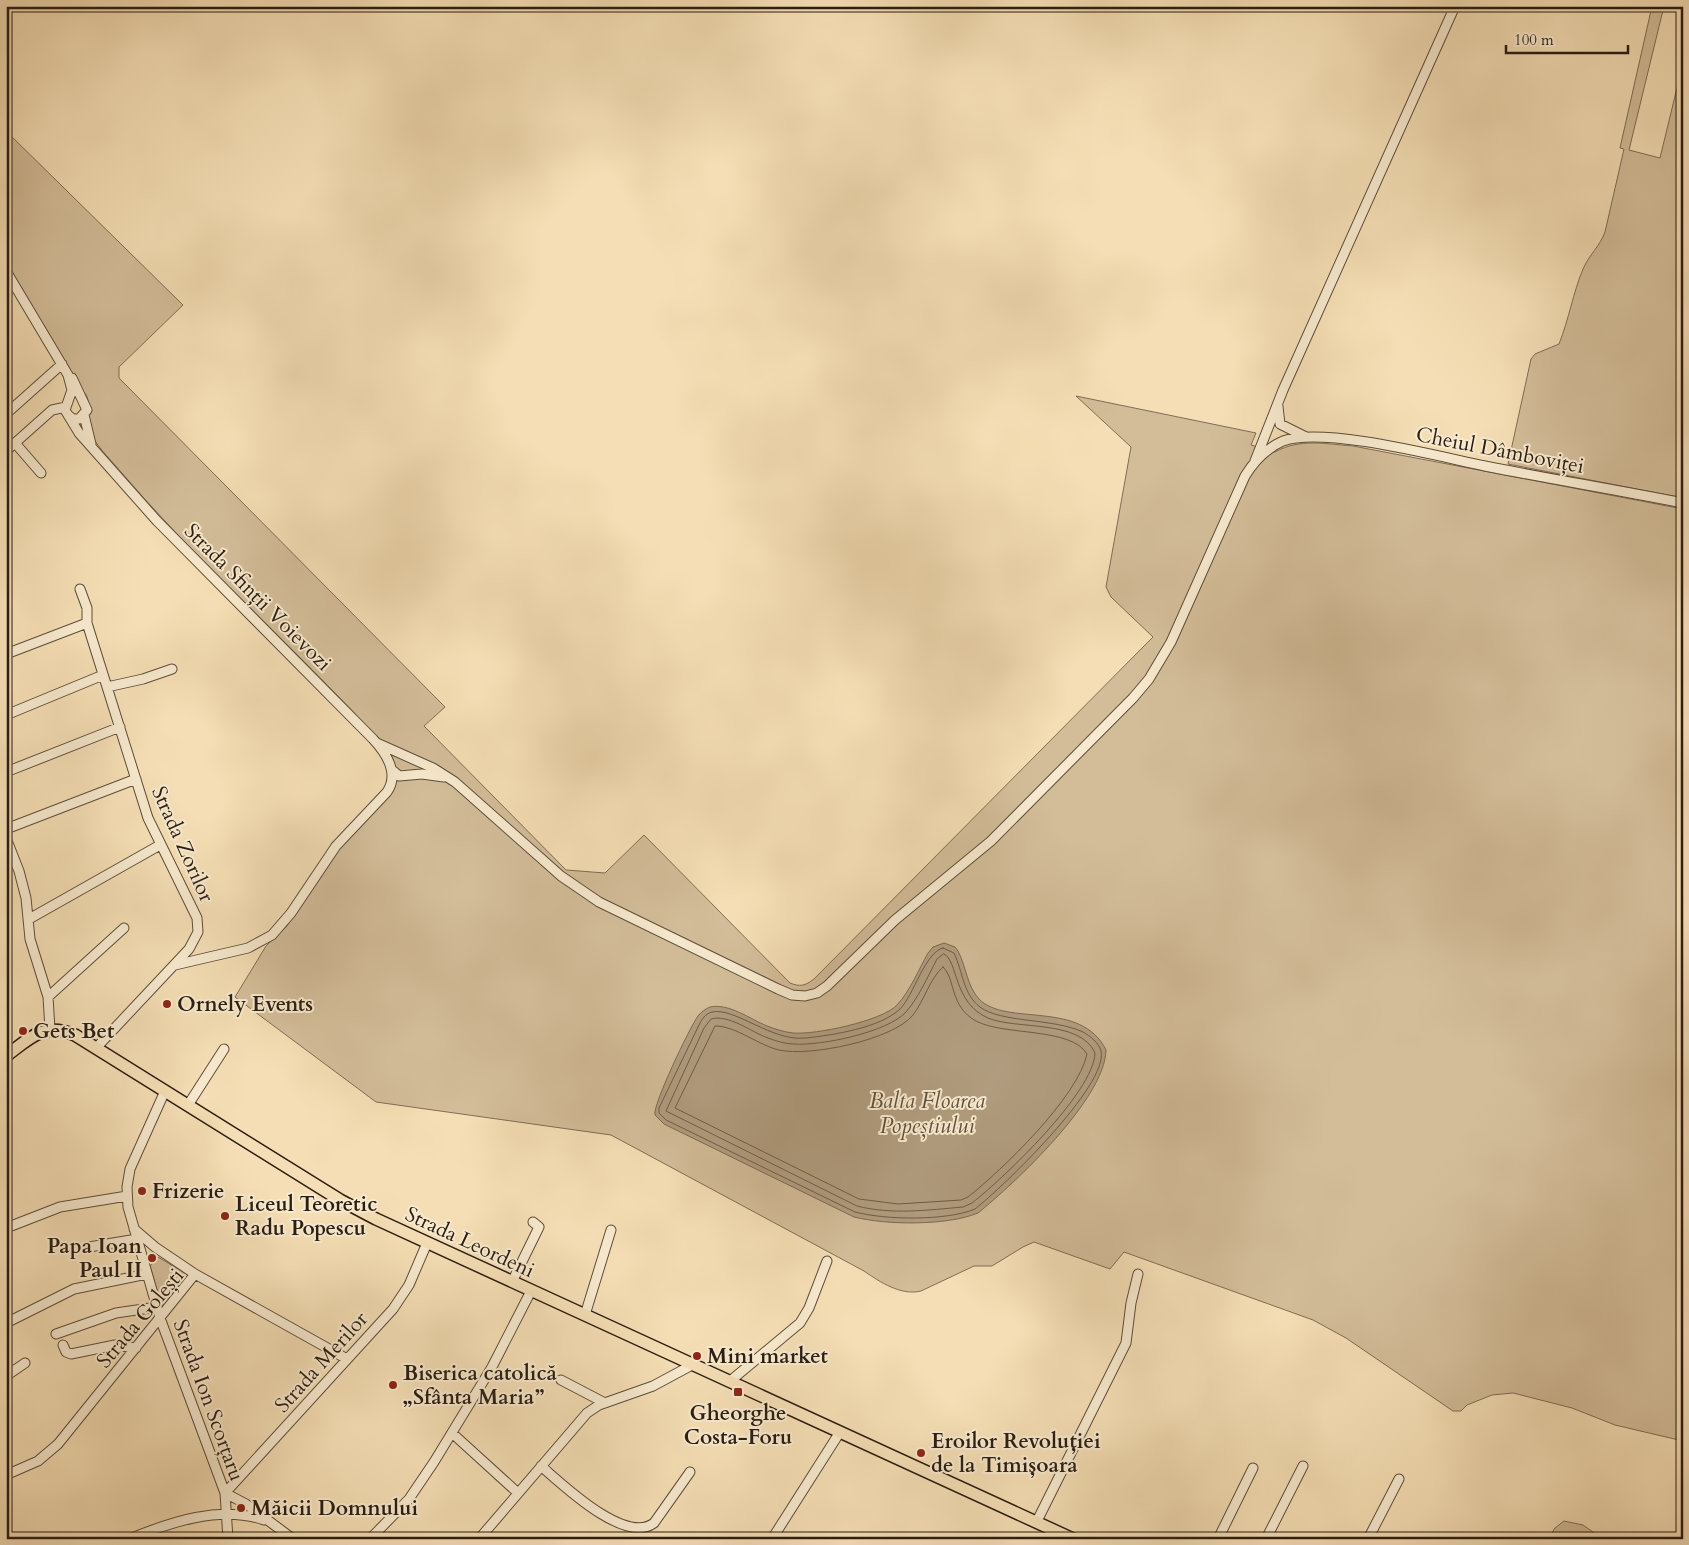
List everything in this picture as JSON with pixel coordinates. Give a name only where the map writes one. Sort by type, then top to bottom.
[{"type":"main road","name":"Strada Leordeni","points":[[50,1029],[66,1032],[97,1047],[340,1200],[427,1243],[1073,1539]]},
{"type":"main road","points":[[6,1056],[35,1035],[50,1029]]},
{"type":"street","points":[[377,744],[427,765],[449,778],[473,796],[561,876],[599,902],[785,992],[805,996],[817,993],[832,982],[895,920],[991,840],[1143,688],[1171,642],[1238,491],[1254,463],[1280,398],[1455,6]]},
{"type":"street","points":[[6,271],[75,382],[84,401],[86,407],[84,416],[76,419],[67,408],[71,384],[64,366]]},
{"type":"street","points":[[6,414],[64,366]]},
{"type":"street","points":[[6,451],[52,410],[67,408],[78,398],[84,401]]},
{"type":"street","points":[[1254,463],[1286,436],[1280,398]]},
{"type":"street","name":"Strada Sfinții Voievozi","points":[[67,408],[74,427],[97,454],[169,533],[377,744],[391,768]]},
{"type":"street","name":"Strada Sfinții Voievozi","points":[[84,416],[89,439],[97,454]]},
{"type":"street","points":[[1267,430],[1274,424],[1310,438]]},
{"type":"street","points":[[1267,430],[1268,441],[1280,443],[1310,438]]},
{"type":"street","name":"Cheiul Dâmboviței","points":[[1310,438],[1383,445],[1683,503]]},
{"type":"street","points":[[15,443],[41,473]]},
{"type":"street","name":"Strada Zorilor","points":[[80,589],[87,608],[87,623],[136,779],[160,845],[191,904],[198,923],[198,932],[194,943],[97,1047]]},
{"type":"street","points":[[6,654],[87,623]]},
{"type":"street","points":[[107,687],[144,679],[172,669]]},
{"type":"street","points":[[6,715],[103,675]]},
{"type":"street","points":[[6,772],[120,728]]},
{"type":"street","points":[[387,792],[392,782],[391,768],[396,758],[404,756]]},
{"type":"street","points":[[175,965],[248,948],[272,935],[288,917],[336,846],[387,792],[410,771],[412,764],[404,756]]},
{"type":"street","points":[[391,768],[396,775],[422,774],[449,778]]},
{"type":"street","points":[[6,829],[136,779]]},
{"type":"street","points":[[6,838],[22,881],[29,919],[30,939],[48,998],[50,1029]]},
{"type":"street","points":[[29,919],[160,845]]},
{"type":"street","points":[[48,998],[124,928]]},
{"type":"street","points":[[188,1105],[224,1049]]},
{"type":"street","name":"Strada Ion Scorțaru","points":[[165,1091],[130,1169],[127,1196],[137,1240],[160,1318],[225,1493],[228,1539]]},
{"type":"street","points":[[6,1228],[60,1207],[127,1196]]},
{"type":"street","points":[[512,1282],[539,1227],[533,1222]]},
{"type":"street","points":[[134,1228],[160,1251],[194,1274]]},
{"type":"street","points":[[585,1315],[611,1230]]},
{"type":"street","points":[[89,1247],[137,1240]]},
{"type":"street","name":"Strada Merilor","points":[[225,1493],[400,1300],[427,1243]]},
{"type":"street","points":[[729,1382],[800,1323],[809,1308],[827,1261]]},
{"type":"street","points":[[6,1323],[74,1289],[147,1274]]},
{"type":"street","name":"Strada Golești","points":[[6,1475],[38,1461],[58,1444],[194,1274],[347,1359]]},
{"type":"street","points":[[1037,1521],[1126,1343],[1132,1294],[1138,1274]]},
{"type":"street","points":[[370,1539],[409,1499],[492,1367],[531,1291]]},
{"type":"street","points":[[56,1334],[116,1313],[157,1307]]},
{"type":"street","points":[[63,1345],[66,1352],[71,1354],[114,1345],[136,1348]]},
{"type":"street","points":[[6,1376],[25,1363]]},
{"type":"street","points":[[479,1539],[581,1418],[593,1408],[653,1386],[692,1365]]},
{"type":"street","points":[[561,1380],[605,1403]]},
{"type":"street","points":[[452,1432],[518,1493]]},
{"type":"street","points":[[772,1539],[840,1432]]},
{"type":"street","points":[[541,1466],[605,1518],[641,1530],[650,1528],[690,1472]]},
{"type":"street","points":[[1266,1539],[1303,1466]]},
{"type":"street","points":[[1218,1539],[1253,1468]]},
{"type":"street","points":[[1368,1539],[1399,1479]]},
{"type":"street","points":[[225,1493],[246,1504],[292,1539]]},
{"type":"street","points":[[129,1539],[166,1526],[227,1513],[248,1515],[270,1522]]},
{"type":"street","points":[[636,1539],[641,1530]]},
{"type":"shaded area","points":[[1652,6],[1664,6],[1629,150],[1660,158],[1683,63],[1683,498],[1508,464],[1531,359],[1535,354],[1559,344],[1583,269],[1605,232],[1624,149],[1620,148]]},
{"type":"shaded area","points":[[6,131],[183,305],[119,367],[119,378],[445,707],[424,726],[566,870],[605,873],[644,835],[790,983],[797,985],[805,984],[814,979],[1153,637],[1111,597],[1106,587],[1131,447],[1076,396],[1256,433],[1251,445],[1275,452],[1304,443],[1353,446],[1683,509],[1683,1441],[1615,1425],[1572,1408],[1513,1393],[1492,1395],[1467,1405],[1461,1411],[1453,1411],[1346,1338],[1313,1320],[1124,1252],[1110,1269],[1034,1242],[992,1266],[974,1266],[921,1291],[906,1292],[898,1290],[611,1135],[376,1102],[235,997],[266,946],[287,926],[318,877],[386,788],[389,771],[378,738],[178,535],[145,500],[94,439],[88,428],[86,418],[87,397],[80,389],[6,266]]},
{"type":"shaded area","points":[[158,1257],[188,1275],[162,1307],[150,1266]]},
{"type":"shaded area","points":[[1564,1521],[1583,1525],[1603,1539],[1548,1539],[1555,1528]]},
{"type":"water","name":"Balta Floarea Popeștiului","points":[[944,943],[955,947],[958,951],[975,994],[991,1007],[1007,1012],[1062,1019],[1079,1024],[1094,1034],[1106,1050],[1102,1070],[1091,1092],[1075,1115],[1056,1139],[1013,1182],[978,1213],[950,1220],[916,1223],[882,1222],[854,1217],[664,1124],[655,1115],[659,1097],[680,1050],[698,1016],[706,1009],[717,1006],[725,1007],[767,1026],[793,1033],[816,1032],[848,1026],[878,1016],[897,1005],[910,987],[928,953],[933,947]]},
{"type":"place","name":"Ornely Events","points":[[167,1004]]},
{"type":"place","name":"Gets Bet","points":[[23,1031]]},
{"type":"place","name":"Frizerie","points":[[142,1191]]},
{"type":"place","name":"Liceul Teoretic Radu Popescu","points":[[225,1216]]},
{"type":"place","name":"Papa Ioan Paul II","points":[[152,1258]]},
{"type":"place","name":"Mini market","points":[[697,1356]]},
{"type":"place","name":"Biserica catolică „Sfânta Maria”","points":[[393,1385]]},
{"type":"place","name":"Gheorghe Costa-Foru","points":[[738,1392]]},
{"type":"place","name":"Eroilor Revoluției de la Timișoara","points":[[921,1453]]},
{"type":"place","name":"Măicii Domnului","points":[[241,1508]]}]
